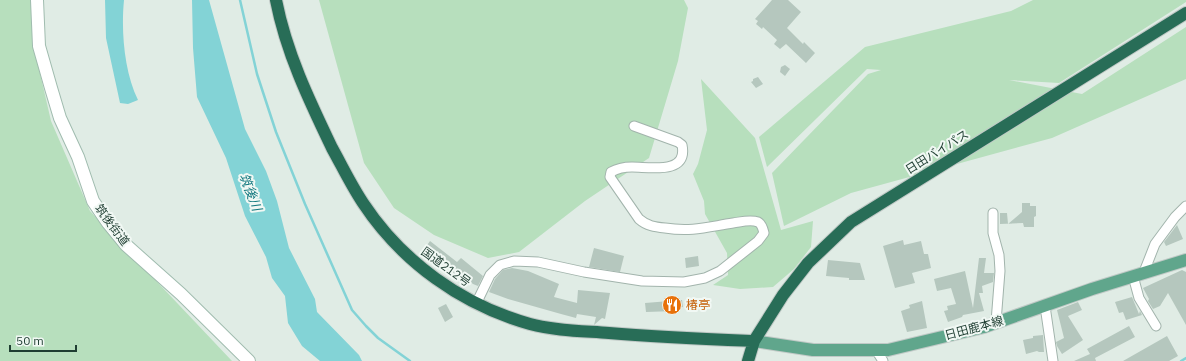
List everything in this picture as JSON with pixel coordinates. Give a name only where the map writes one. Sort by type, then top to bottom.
[{"type":"highway","name":"国道212号","points":[[276,0],[290,54],[316,114],[362,202],[383,230],[401,250],[449,289],[476,304],[509,317],[532,324],[562,330],[650,337],[754,341]]},
{"type":"highway","name":"日田バイパス","points":[[748,361],[754,341],[783,295],[808,263],[851,222],[1186,13]]},
{"type":"main road","name":"日田鹿本線","points":[[754,341],[813,350],[888,350],[984,326],[1138,274],[1186,260]]},
{"type":"street","name":"筑後街道","points":[[37,0],[39,46],[50,88],[60,118],[78,157],[94,201],[108,223],[126,245],[181,294],[249,361]]},
{"type":"street","points":[[476,304],[490,275],[500,265],[514,261],[538,262],[584,272],[642,281],[684,282],[705,278],[720,271],[758,240],[764,233],[758,222],[748,221],[695,230],[681,230],[645,224],[639,219],[610,177],[611,172],[617,168],[632,167],[646,169],[674,166],[682,158],[684,152],[682,145],[678,142],[634,126]]},
{"type":"street","points":[[1156,326],[1139,298],[1138,274],[1155,244],[1174,217],[1186,206]]},
{"type":"street","points":[[993,213],[993,233],[999,255],[1000,271],[996,322]]},
{"type":"street","points":[[1045,306],[1053,361]]},
{"type":"street","points":[[876,350],[882,361]]},
{"type":"green space","points":[[0,0],[31,0],[33,43],[51,121],[90,211],[232,361],[0,361]]},
{"type":"green space","points":[[319,0],[684,0],[688,8],[678,61],[649,158],[585,201],[519,252],[488,258],[434,235],[394,208],[364,163]]},
{"type":"green space","points":[[1033,0],[1186,0],[1186,2],[1059,83],[1009,80],[1082,94],[1186,27],[1186,79],[1052,138],[851,193],[784,226],[772,173],[868,74],[881,70],[867,69],[767,167],[759,137],[865,47],[1011,11]]},
{"type":"green space","points":[[701,79],[755,138],[781,230],[813,221],[811,247],[794,269],[773,287],[740,289],[713,285],[728,275],[727,253],[705,214],[704,201],[693,174],[698,164],[707,130]]},
{"type":"water","points":[[105,0],[124,0],[123,38],[129,76],[138,100],[128,104],[120,103],[106,38]]},
{"type":"water","name":"筑後川","points":[[192,0],[209,0],[245,129],[266,171],[277,201],[289,248],[315,299],[317,312],[359,355],[362,361],[320,361],[302,346],[288,323],[285,296],[272,278],[266,257],[245,216],[226,158],[197,97],[193,48]]},
{"type":"building","points":[[772,0],[788,0],[801,12],[787,28],[803,44],[804,42],[815,53],[806,63],[786,44],[780,49],[774,44],[777,40],[763,27],[762,29],[756,24],[758,21],[755,19]]},
{"type":"building","points":[[785,65],[790,69],[785,76],[780,72],[781,67]]},
{"type":"building","points":[[758,77],[763,84],[756,88],[751,82],[753,79]]},
{"type":"building","points":[[1022,203],[1030,203],[1030,206],[1036,206],[1034,227],[1024,227],[1023,223],[1008,224],[1022,212]]},
{"type":"building","points":[[1000,213],[1007,213],[1008,224],[1000,224]]},
{"type":"building","points":[[1177,225],[1183,239],[1166,246],[1164,242]]},
{"type":"building","points":[[903,240],[904,245],[921,241],[924,254],[928,254],[931,268],[912,273],[915,283],[895,288],[883,246]]},
{"type":"building","points":[[430,241],[457,262],[461,258],[483,276],[478,286],[466,278],[463,281],[425,248]]},
{"type":"building","points":[[594,248],[624,256],[620,272],[589,267]]},
{"type":"building","points":[[698,256],[699,266],[686,268],[685,258]]},
{"type":"building","points":[[979,258],[986,258],[984,273],[994,273],[993,282],[982,286],[983,293],[979,293],[984,311],[963,315],[962,317],[948,322],[944,311],[948,310],[947,306],[956,304],[951,288],[937,291],[934,279],[965,271],[973,308]]},
{"type":"building","points":[[828,260],[860,263],[865,280],[849,280],[849,278],[826,276]]},
{"type":"building","points":[[512,268],[528,271],[559,284],[554,297],[577,303],[578,290],[610,293],[605,319],[602,318],[594,325],[596,317],[577,314],[576,318],[508,299],[489,292],[495,279],[503,270]]},
{"type":"building","points":[[1182,270],[1186,272],[1186,325],[1168,293],[1160,306],[1153,309],[1143,288]]},
{"type":"building","points":[[1132,297],[1139,314],[1140,311],[1142,315],[1126,320],[1123,312],[1119,313],[1115,302]]},
{"type":"building","points":[[682,300],[683,307],[677,308],[675,311],[646,312],[645,303]]},
{"type":"building","points":[[922,301],[927,328],[907,332],[901,311],[910,308],[909,305]]},
{"type":"building","points":[[1078,302],[1082,310],[1068,316],[1083,340],[1062,354],[1056,342],[1064,338],[1057,310]]},
{"type":"building","points":[[446,304],[453,317],[445,322],[438,308]]},
{"type":"building","points":[[1129,326],[1135,337],[1095,358],[1096,361],[1074,361],[1090,354],[1087,349]]},
{"type":"building","points":[[1043,335],[1044,352],[1037,351],[1026,354],[1023,340],[1033,338],[1033,336]]},
{"type":"building","points":[[1167,336],[1178,356],[1169,361],[1123,361]]},
{"type":"waterway","points":[[240,0],[257,74],[276,132],[305,204],[352,310],[378,338],[410,361]]},
{"type":"waterway","points":[[1181,361],[1186,358]]},
{"type":"place","name":"椿亭","points":[[672,305]]}]
